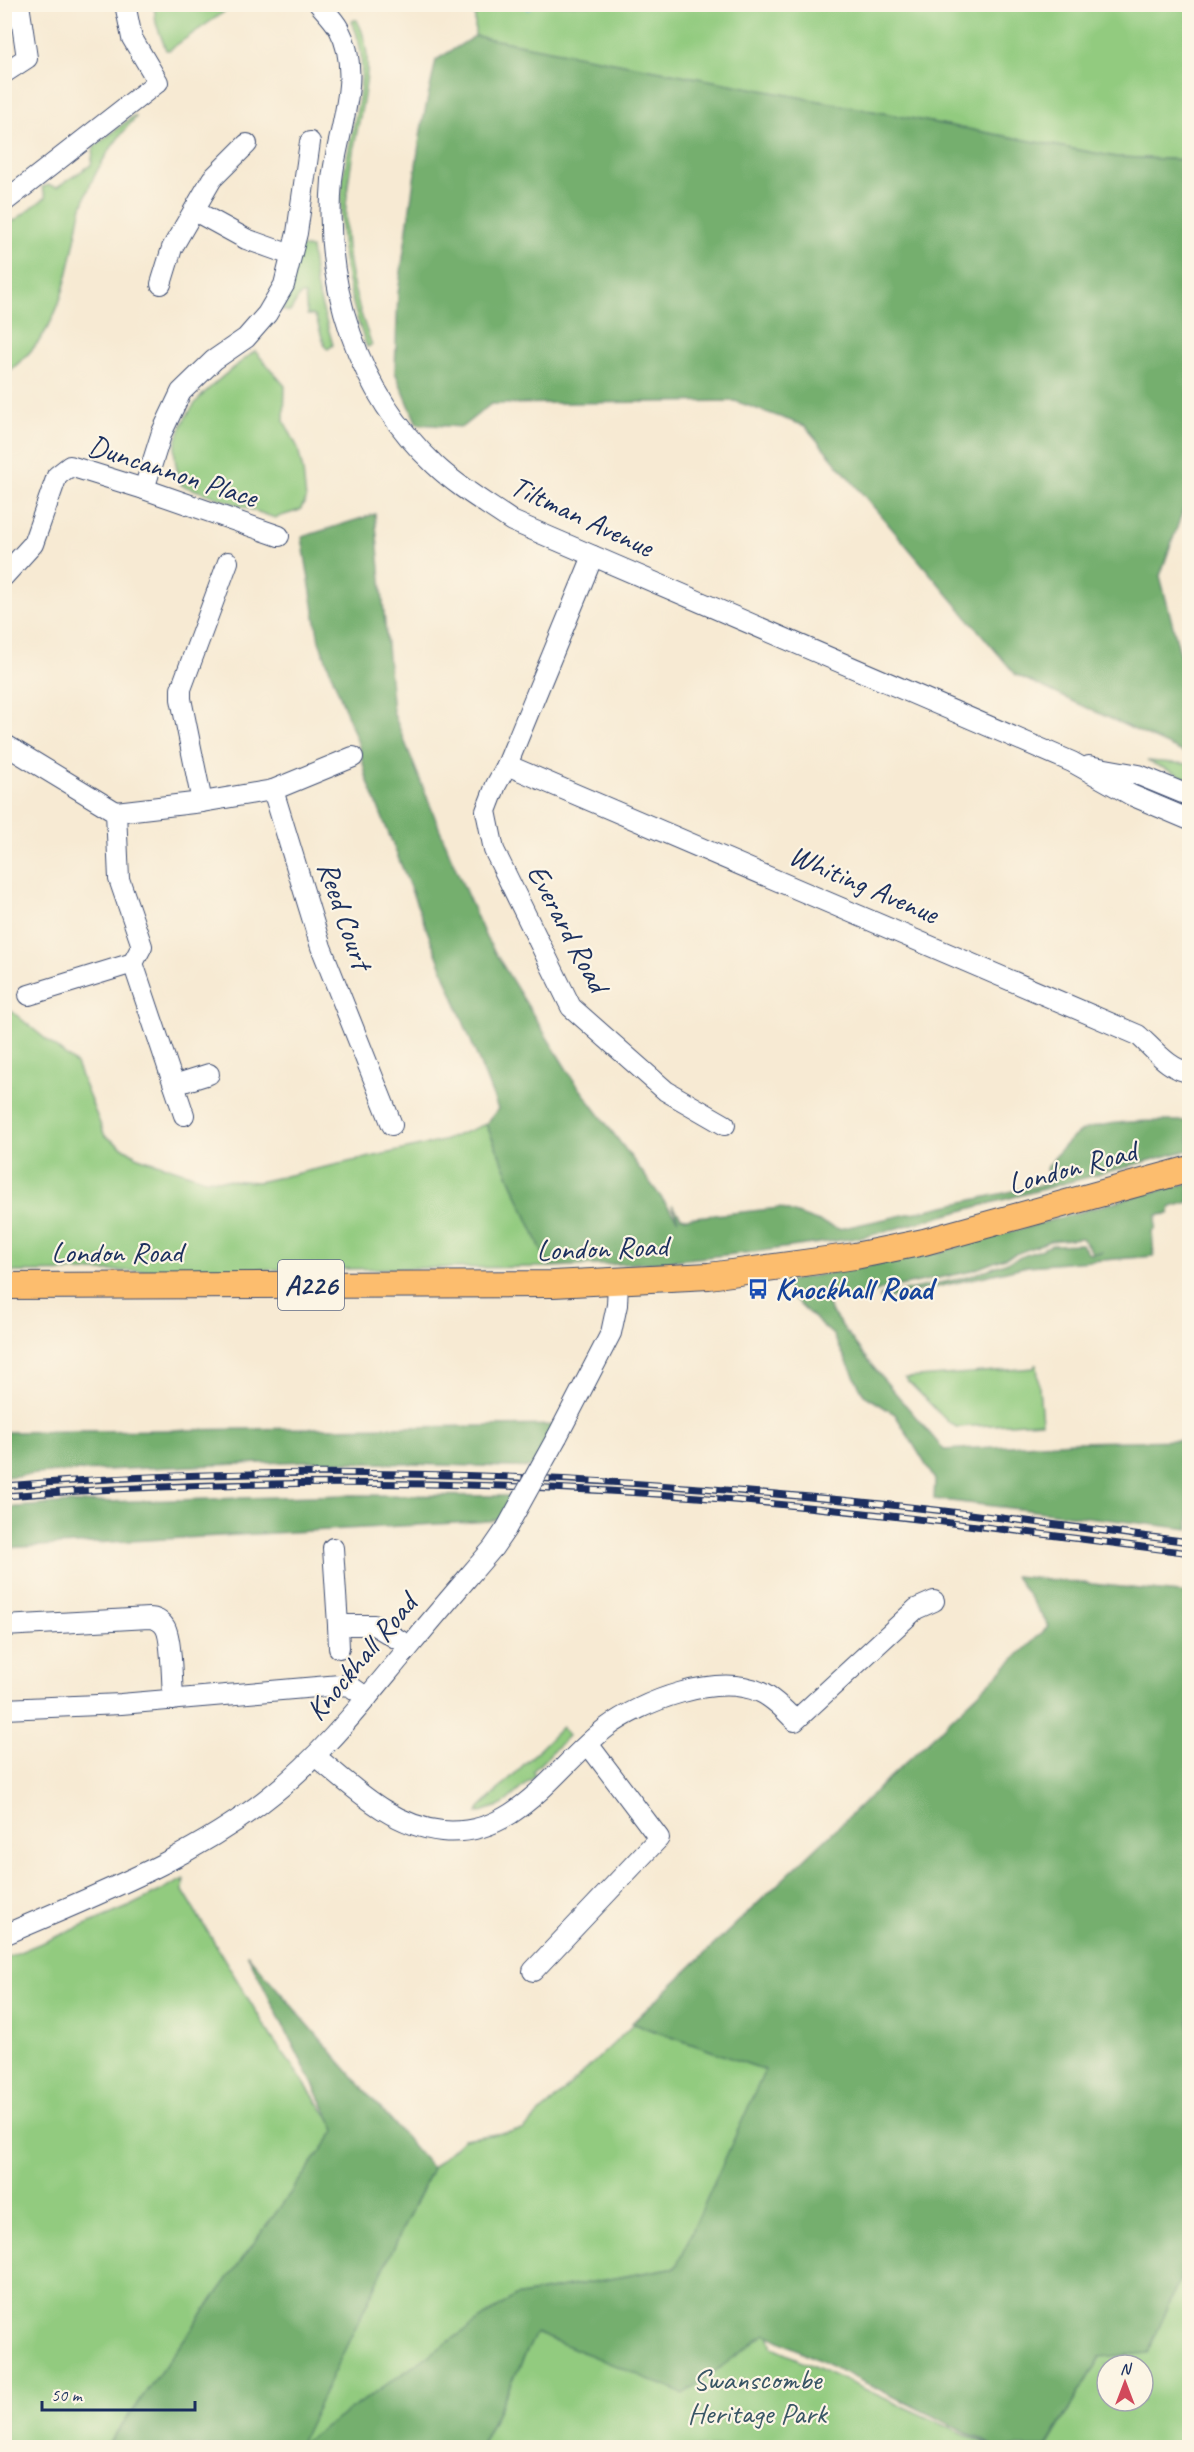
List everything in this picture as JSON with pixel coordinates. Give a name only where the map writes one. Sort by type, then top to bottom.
[{"type":"main road","name":"London Road","points":[[4,1286],[490,1285],[618,1282],[709,1276],[855,1256],[924,1242],[1190,1169]]},
{"type":"street","points":[[4,73],[27,58],[19,4]]},
{"type":"street","points":[[4,202],[158,82],[132,38],[125,4]]},
{"type":"street","name":"Tiltman Avenue","points":[[319,4],[339,28],[348,52],[351,77],[332,179],[331,252],[342,308],[360,357],[386,405],[414,443],[435,466],[459,486],[512,521],[1072,762],[1131,795],[1190,820]]},
{"type":"street","points":[[144,489],[162,432],[181,392],[214,360],[246,338],[267,314],[284,285],[310,142]]},
{"type":"street","points":[[161,284],[172,248],[212,179],[247,144]]},
{"type":"street","points":[[195,211],[246,239],[291,255]]},
{"type":"street","name":"Duncannon Place","points":[[4,576],[33,544],[57,476],[70,466],[279,536]]},
{"type":"street","name":"Everard Road","points":[[593,556],[486,812],[494,850],[571,1007],[666,1091],[725,1125]]},
{"type":"street","points":[[202,802],[180,691],[228,562]]},
{"type":"street","points":[[4,744],[116,812],[202,802],[273,790],[353,757]]},
{"type":"street","name":"Tiltman Avenue","points":[[1072,762],[1139,775],[1190,796]]},
{"type":"street","name":"Whiting Avenue","points":[[507,765],[1138,1035],[1166,1060],[1182,1071],[1190,1072]]},
{"type":"street","name":"Reed Court","points":[[273,790],[321,947],[392,1125]]},
{"type":"street","points":[[29,995],[133,963],[142,946],[119,879],[116,812]]},
{"type":"street","points":[[133,963],[184,1115]]},
{"type":"street","points":[[174,1085],[209,1074]]},
{"type":"street","name":"Knockhall Road","points":[[4,1935],[92,1897],[205,1839],[256,1807],[315,1756],[367,1698],[493,1548],[506,1529],[611,1333],[617,1305],[618,1282]]},
{"type":"street","points":[[333,1548],[339,1648]]},
{"type":"street","points":[[315,1756],[389,1814],[420,1827],[453,1832],[490,1825],[518,1811],[588,1744],[616,1721],[646,1706],[685,1692],[713,1686],[741,1686],[762,1693],[795,1720],[916,1609],[934,1601]]},
{"type":"street","points":[[4,1626],[154,1618],[164,1625],[167,1631],[173,1700]]},
{"type":"street","points":[[338,1625],[372,1624],[409,1646]]},
{"type":"street","points":[[4,1709],[173,1700],[340,1685],[350,1686],[367,1698]]},
{"type":"street","points":[[533,1971],[659,1838],[588,1744]]},
{"type":"green space","points":[[154,4],[234,5],[166,50],[156,23]]},
{"type":"green space","points":[[475,5],[1189,5],[1189,160],[1116,157],[475,36]]},
{"type":"green space","points":[[357,20],[363,34],[367,78],[350,171],[346,206],[346,242],[360,311],[372,345],[367,347],[349,289],[341,230],[342,190],[361,84],[362,63],[359,42],[352,22]]},
{"type":"green space","points":[[475,36],[1116,157],[1189,160],[1189,493],[1160,576],[1189,688],[1189,755],[1016,675],[805,426],[735,401],[491,404],[462,427],[417,424],[395,372],[398,293],[421,130],[436,60]]},
{"type":"green space","points":[[134,116],[136,117],[105,158],[87,192],[61,298],[46,331],[22,360],[5,374],[5,219],[14,221],[46,197],[42,187],[49,185],[57,187],[91,165],[94,147]]},
{"type":"green space","points":[[297,247],[311,248],[316,286],[333,345],[328,349],[325,347],[316,318],[313,315],[307,315],[305,295],[300,295],[290,312],[282,310]]},
{"type":"green space","points":[[255,351],[285,386],[284,421],[298,448],[303,471],[306,500],[300,510],[275,518],[181,485],[176,467],[175,449],[179,432],[194,404],[217,381]]},
{"type":"green space","points":[[375,514],[393,712],[450,855],[486,938],[572,1078],[678,1220],[672,1205],[681,1217],[686,1218],[780,1208],[839,1229],[1050,1183],[1046,1169],[1068,1142],[1087,1129],[1115,1123],[1189,1121],[1189,1150],[864,1237],[649,1263],[549,1267],[486,1124],[498,1109],[367,779],[358,743],[319,641],[302,537]]},
{"type":"green space","points":[[1147,761],[1189,764],[1189,779]]},
{"type":"green space","points":[[4,1005],[76,1064],[105,1136],[138,1157],[205,1179],[258,1182],[443,1141],[486,1124],[549,1267],[5,1272]]},
{"type":"green space","points":[[1189,1183],[1189,1202],[1171,1207],[1169,1214],[1157,1215],[1155,1230],[1152,1231],[1154,1256],[1028,1266],[881,1300],[880,1296],[968,1277],[1052,1245],[1081,1244],[1090,1254],[1103,1252],[1093,1253],[1082,1238],[1050,1241],[968,1272],[885,1289],[855,1299],[829,1300],[827,1303],[869,1362],[944,1450],[1074,1442],[1189,1440],[1189,1529],[934,1499],[935,1480],[895,1414],[864,1395],[833,1335],[791,1297],[782,1282],[940,1252]]},
{"type":"green space","points":[[1037,1365],[1042,1422],[957,1427],[949,1423],[905,1378],[1034,1368]]},
{"type":"green space","points":[[564,1425],[541,1468],[307,1461],[59,1472],[5,1477],[5,1432]]},
{"type":"green space","points":[[347,1495],[525,1496],[516,1511],[491,1521],[5,1548],[5,1508],[69,1503]]},
{"type":"green space","points":[[1015,1576],[1189,1594],[1189,2258],[1148,2353],[1095,2353],[1095,2365],[1046,2447],[996,2447],[766,2334],[684,2394],[536,2333],[480,2447],[106,2447],[336,2130],[247,1954],[432,2168],[299,2445],[515,2296],[676,2267],[765,2070],[632,2023],[1049,1626]]},
{"type":"green space","points":[[562,1727],[568,1736],[533,1771],[535,1776],[502,1805],[478,1813],[480,1808]]},
{"type":"green space","points":[[184,1879],[183,1891],[272,2038],[337,2129],[106,2447],[5,2448],[5,1958],[126,1908]]},
{"type":"green space","points":[[634,2024],[766,2070],[677,2267],[515,2296],[298,2446],[432,2168],[463,2139],[523,2130]]},
{"type":"green space","points":[[1189,2258],[1189,2447],[1046,2448],[1095,2365],[1095,2413],[1155,2413],[1155,2353],[1107,2353],[1162,2321]]},
{"type":"green space","name":"Swanscombe Heritage Park","points":[[765,2320],[773,2348],[993,2447],[480,2448],[536,2333],[684,2393]]},
{"type":"railway","points":[[4,1486],[199,1475],[297,1473],[493,1476],[786,1495],[988,1516],[1190,1542]]},
{"type":"railway","points":[[4,1496],[177,1486],[350,1483],[611,1491],[820,1508],[1190,1553]]},
{"type":"place","name":"Knockhall Road","points":[[758,1289]]}]
